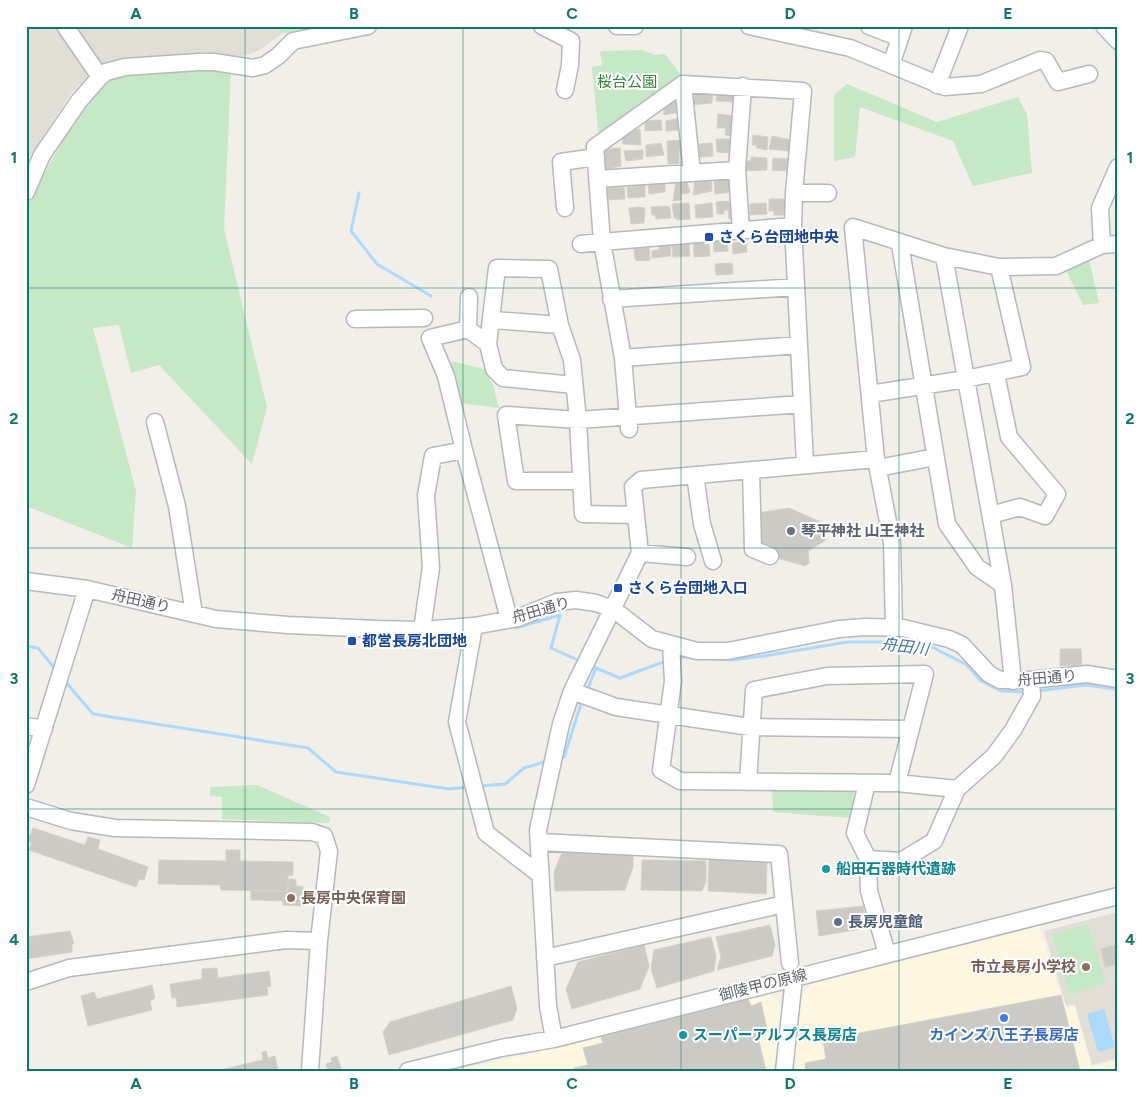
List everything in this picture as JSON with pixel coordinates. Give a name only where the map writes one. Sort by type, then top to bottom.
[{"type":"street","points":[[65,26],[100,76]]},
{"type":"street","points":[[26,192],[42,155],[100,76],[116,68],[214,62],[253,68],[272,60],[293,40],[368,26]]},
{"type":"street","points":[[542,26],[571,41],[570,65],[565,90]]},
{"type":"street","points":[[617,26],[635,26]]},
{"type":"street","points":[[869,26],[902,32],[891,65]]},
{"type":"street","points":[[937,85],[960,26]]},
{"type":"street","points":[[1104,26],[1118,41]]},
{"type":"street","points":[[752,27],[850,48],[937,85],[982,84],[1040,60],[1046,62],[1058,82],[1089,74]]},
{"type":"street","points":[[683,84],[692,173]]},
{"type":"street","points":[[628,423],[623,358],[602,242],[595,147],[683,84],[743,86],[803,92],[793,226],[805,464]]},
{"type":"street","points":[[741,230],[737,170],[743,86]]},
{"type":"street","points":[[566,208],[562,162],[596,157]]},
{"type":"street","points":[[894,627],[892,544],[877,463],[853,228],[944,256],[999,266],[1056,266],[1110,244],[1100,208],[1118,167]]},
{"type":"street","points":[[598,179],[737,170]]},
{"type":"street","points":[[794,193],[828,192]]},
{"type":"street","points":[[581,244],[793,226]]},
{"type":"street","points":[[900,244],[947,524],[977,567],[1003,585]]},
{"type":"street","points":[[944,256],[1003,585],[1013,681]]},
{"type":"street","points":[[870,394],[996,374],[1022,367],[999,266]]},
{"type":"street","points":[[574,385],[503,378],[494,369],[488,344],[497,268],[549,269],[560,325],[572,360],[578,420],[583,514],[635,515]]},
{"type":"street","points":[[611,299],[796,288]]},
{"type":"street","points":[[468,329],[469,297]]},
{"type":"street","points":[[354,319],[423,312],[430,338],[446,376],[509,619]]},
{"type":"street","points":[[492,320],[560,325]]},
{"type":"street","points":[[430,338],[468,329]]},
{"type":"street","points":[[468,329],[488,344]]},
{"type":"street","points":[[623,358],[799,345]]},
{"type":"street","points":[[991,515],[1020,507],[1045,516],[1057,494],[1009,437],[996,374]]},
{"type":"street","points":[[580,481],[516,481],[506,415],[628,423],[802,404]]},
{"type":"street","points":[[155,422],[177,506],[194,614]]},
{"type":"street","points":[[422,630],[431,567],[426,496],[434,456],[464,450]]},
{"type":"street","points":[[633,487],[641,480],[805,464],[877,463],[936,457]]},
{"type":"street","points":[[554,1039],[548,1006],[538,830],[559,734],[572,691],[640,553],[632,468]]},
{"type":"street","points":[[751,470],[753,549],[770,556]]},
{"type":"street","points":[[695,475],[702,524],[713,561]]},
{"type":"street","points":[[640,553],[687,557]]},
{"type":"street","name":"舟田通り","points":[[26,580],[87,589],[216,619],[288,625],[422,630],[474,626],[509,619],[557,602],[576,600],[596,603],[612,609],[652,639],[671,646],[696,651],[728,650],[839,629],[894,627],[923,631],[949,638],[962,646],[989,674],[1000,680],[1013,681],[1031,687],[1087,674],[1118,679]]},
{"type":"street","points":[[26,784],[87,589]]},
{"type":"street","points":[[474,626],[457,722],[486,833],[539,874]]},
{"type":"street","points":[[671,646],[670,716],[662,770],[680,781],[897,783],[958,789]]},
{"type":"street","points":[[748,782],[750,727],[754,690],[827,676],[925,674],[897,783]]},
{"type":"street","points":[[868,859],[900,861],[934,841],[958,789],[994,756],[1013,730],[1031,687]]},
{"type":"street","points":[[572,691],[616,707],[750,727],[910,729]]},
{"type":"street","points":[[26,726],[44,729]]},
{"type":"street","points":[[867,783],[855,834],[868,859],[869,891],[886,954]]},
{"type":"street","points":[[26,807],[71,821],[115,828],[312,832],[324,836],[329,851],[319,941],[310,1071]]},
{"type":"street","points":[[538,842],[779,854],[792,970],[784,1071]]},
{"type":"street","name":"御陵甲の原線","points":[[408,1071],[501,1048],[554,1039],[792,970],[886,954],[1118,896]]},
{"type":"street","points":[[545,958],[784,904]]},
{"type":"street","points":[[26,982],[69,968],[286,940],[319,941]]},
{"type":"shaded area","points":[[26,26],[280,26],[283,33],[258,51],[234,59],[145,56],[101,66],[72,92],[26,163]]},
{"type":"shaded area","name":"市立長房小学校","points":[[1118,912],[1118,1058],[1092,1065],[1075,1004],[1066,1006],[1044,931]]},
{"type":"shaded area","points":[[1038,925],[1061,995],[1067,1008],[1074,1006],[1092,1067],[1115,1061],[1118,1071],[791,1071],[799,1000],[811,984]]},
{"type":"shaded area","name":"スーパーアルプス長房店","points":[[769,993],[782,1005],[775,1071],[455,1071],[601,1037]]},
{"type":"green space","points":[[280,26],[328,26],[329,32],[283,33]]},
{"type":"green space","name":"桜台公園","points":[[641,50],[656,55],[665,54],[683,78],[599,140],[592,67],[602,65],[600,51]]},
{"type":"green space","points":[[231,69],[224,229],[267,407],[252,464],[159,365],[131,373],[119,325],[93,328],[136,491],[132,548],[26,506],[26,206],[84,103],[116,74]]},
{"type":"green space","points":[[847,84],[937,122],[1018,97],[1027,114],[1032,173],[973,186],[953,141],[860,107],[855,157],[834,161],[834,95]]},
{"type":"green space","points":[[1089,259],[1099,303],[1083,305],[1066,270]]},
{"type":"green space","points":[[451,361],[484,369],[493,385],[499,408],[459,403]]},
{"type":"green space","points":[[257,785],[330,817],[329,823],[222,819],[222,797],[210,796],[210,787]]},
{"type":"green space","points":[[772,789],[854,792],[850,818],[773,812]]},
{"type":"green space","points":[[1088,924],[1106,984],[1070,995],[1052,934]]},
{"type":"water","points":[[1104,1009],[1115,1047],[1098,1052],[1087,1014]]},
{"type":"building","points":[[713,88],[712,103],[693,105],[696,90]]},
{"type":"building","points":[[717,91],[739,92],[738,102],[716,101]]},
{"type":"building","points":[[679,99],[680,112],[664,115],[663,104],[669,100]]},
{"type":"building","points":[[718,114],[735,116],[735,136],[725,135],[726,128],[717,128]]},
{"type":"building","points":[[680,118],[683,130],[666,131],[666,121]]},
{"type":"building","points":[[661,120],[662,130],[645,131],[645,121]]},
{"type":"building","points":[[640,129],[641,145],[623,144],[622,133]]},
{"type":"building","points":[[753,135],[768,137],[767,150],[756,148],[757,145],[752,145]]},
{"type":"building","points":[[772,136],[792,140],[789,151],[769,149]]},
{"type":"building","points":[[716,139],[735,139],[733,153],[717,152]]},
{"type":"building","points":[[684,140],[682,151],[679,151],[679,164],[668,164],[667,141]]},
{"type":"building","points":[[661,143],[664,155],[646,157],[646,145]]},
{"type":"building","points":[[712,143],[713,156],[700,157],[699,144]]},
{"type":"building","points":[[620,148],[621,166],[602,170],[601,150]]},
{"type":"building","points":[[643,150],[643,159],[626,161],[624,151]]},
{"type":"building","points":[[751,157],[767,158],[767,170],[745,171],[746,161],[751,161]]},
{"type":"building","points":[[773,158],[788,159],[787,171],[772,170]]},
{"type":"building","points":[[711,176],[712,191],[693,195],[695,180]]},
{"type":"building","points":[[732,176],[733,192],[715,194],[714,178]]},
{"type":"building","points":[[665,182],[665,192],[649,194],[648,184]]},
{"type":"building","points":[[676,182],[687,182],[690,191],[689,193],[681,194],[681,200],[673,201]]},
{"type":"building","points":[[645,183],[645,197],[628,198],[627,187],[632,187],[632,184]]},
{"type":"building","points":[[624,187],[625,199],[605,200],[604,189]]},
{"type":"building","points":[[769,199],[789,199],[789,215],[774,215],[774,211],[769,211]]},
{"type":"building","points":[[731,201],[736,218],[729,219],[728,210],[724,210],[724,214],[717,214],[716,202]]},
{"type":"building","points":[[689,203],[690,219],[677,220],[677,218],[674,218],[672,204]]},
{"type":"building","points":[[712,203],[713,217],[696,218],[695,205]]},
{"type":"building","points":[[766,203],[767,214],[750,215],[750,204]]},
{"type":"building","points":[[667,206],[670,208],[671,218],[656,219],[655,215],[652,215],[651,207]]},
{"type":"building","points":[[629,208],[645,208],[644,223],[631,224]]},
{"type":"building","points":[[727,237],[728,251],[714,252],[713,238]]},
{"type":"building","points":[[704,239],[704,245],[709,244],[710,256],[694,257],[693,240]]},
{"type":"building","points":[[689,241],[690,256],[673,257],[672,246],[676,245],[676,242]]},
{"type":"building","points":[[746,242],[747,252],[733,254],[732,243]]},
{"type":"building","points":[[659,243],[670,243],[671,256],[652,258],[652,251],[659,250]]},
{"type":"building","points":[[649,245],[650,260],[637,261],[635,259],[634,246]]},
{"type":"building","points":[[732,263],[733,274],[716,275],[715,264]]},
{"type":"building","name":"琴平神社 山王神社","points":[[789,508],[823,523],[826,540],[808,551],[809,563],[805,566],[770,556],[759,543],[757,513]]},
{"type":"building","points":[[1060,649],[1081,649],[1082,665],[1060,666]]},
{"type":"building","points":[[33,828],[85,845],[88,837],[100,840],[98,849],[148,867],[144,880],[139,879],[136,887],[29,850],[32,843],[28,840]]},
{"type":"building","points":[[226,850],[240,850],[240,861],[293,862],[293,875],[288,876],[288,891],[221,890],[220,885],[158,884],[159,860],[226,861]]},
{"type":"building","points":[[563,850],[633,851],[633,867],[625,890],[555,891],[554,872]]},
{"type":"building","points":[[709,859],[767,862],[766,894],[708,891]]},
{"type":"building","points":[[642,860],[706,861],[706,881],[702,891],[641,890]]},
{"type":"building","points":[[288,879],[296,879],[296,886],[303,887],[303,891],[306,892],[306,906],[283,905],[283,901],[251,900],[251,891],[288,891]]},
{"type":"building","points":[[863,906],[867,928],[819,936],[816,911]]},
{"type":"building","points":[[770,925],[775,945],[772,956],[717,970],[721,957],[716,937]]},
{"type":"building","points":[[70,931],[74,944],[72,944],[72,952],[26,959],[26,937]]},
{"type":"building","points":[[711,937],[716,956],[714,971],[657,988],[651,969],[654,950]]},
{"type":"building","points":[[1118,944],[1118,964],[1105,967],[1101,949]]},
{"type":"building","points":[[644,945],[649,966],[640,989],[572,1009],[566,989],[578,962]]},
{"type":"building","points":[[217,968],[218,978],[269,971],[271,986],[267,987],[268,995],[177,1007],[176,998],[172,998],[170,984],[202,979],[202,969]]},
{"type":"building","points":[[152,985],[155,998],[150,1001],[152,1010],[88,1026],[81,996],[94,992],[97,999]]},
{"type":"building","points":[[511,986],[517,1008],[513,1020],[389,1055],[383,1032],[390,1022]]},
{"type":"building","name":"カインズ八王子長房店","points":[[1061,995],[1080,1071],[806,1071],[805,1063],[826,1059],[823,1040]]},
{"type":"building","name":"スーパーアルプス長房店","points":[[748,999],[751,1006],[761,1002],[767,1029],[757,1033],[766,1071],[575,1071],[574,1068],[588,1065],[583,1048],[603,1043],[601,1037]]},
{"type":"building","points":[[266,1051],[268,1058],[275,1056],[278,1071],[215,1071],[263,1060],[262,1052]]},
{"type":"building","points":[[337,1056],[341,1068],[328,1071],[326,1064],[332,1062],[331,1058]]},
{"type":"waterway","points":[[359,193],[351,231],[377,264],[431,296]]},
{"type":"waterway","points":[[516,628],[560,615],[551,648],[582,662]]},
{"type":"waterway","name":"舟田川","points":[[716,659],[731,660],[764,656],[847,642],[900,642],[930,646],[967,665],[981,681],[1001,691],[1025,692]]},
{"type":"waterway","points":[[26,646],[38,648],[55,669]]},
{"type":"waterway","name":"舟田川","points":[[680,657],[692,657]]},
{"type":"waterway","points":[[588,688],[596,668],[620,678],[666,661]]},
{"type":"waterway","points":[[590,666],[596,668]]},
{"type":"waterway","points":[[64,680],[93,714],[308,748],[336,772],[449,789],[469,787]]},
{"type":"waterway","name":"舟田川","points":[[1037,691],[1086,685],[1115,689],[1118,692]]},
{"type":"waterway","points":[[564,757],[581,704]]},
{"type":"waterway","points":[[480,786],[505,784],[524,768],[547,761]]},
{"type":"place","name":"さくら台団地中央","points":[[709,237]]},
{"type":"place","name":"琴平神社 山王神社","points":[[791,531]]},
{"type":"place","name":"さくら台団地入口","points":[[618,588]]},
{"type":"place","name":"都営長房北団地","points":[[352,641]]},
{"type":"place","name":"船田石器時代遺跡","points":[[826,869]]},
{"type":"place","name":"長房中央保育園","points":[[291,898]]},
{"type":"place","name":"長房児童館","points":[[838,922]]},
{"type":"place","name":"市立長房小学校","points":[[1086,967]]},
{"type":"place","name":"カインズ八王子長房店","points":[[1004,1018]]},
{"type":"place","name":"スーパーアルプス長房店","points":[[683,1035]]}]
